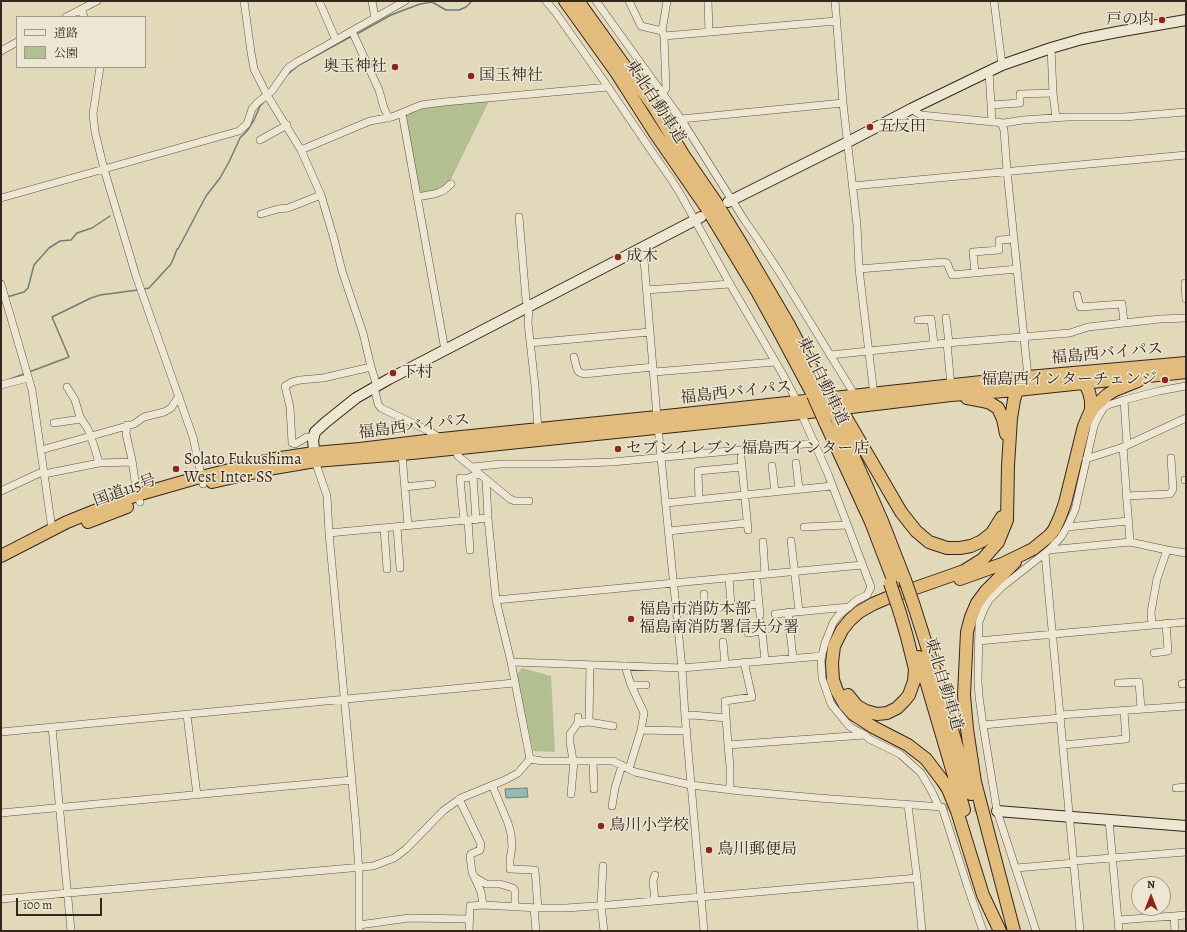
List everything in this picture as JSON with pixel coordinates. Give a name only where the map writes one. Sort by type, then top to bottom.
[{"type":"highway","name":"東北自動車道","points":[[565,1],[616,72],[655,133],[706,207],[758,293],[782,337],[822,393],[836,419],[882,521],[896,582]]},
{"type":"highway","name":"東北自動車道","points":[[578,1],[654,107],[684,156],[727,220],[819,370],[822,393]]},
{"type":"highway","name":"福島西バイパス","points":[[315,457],[402,454],[658,422],[951,391],[1028,377],[1186,363]]},
{"type":"highway","name":"福島西バイパス","points":[[800,408],[874,395],[951,391],[1017,390],[1186,372]]},
{"type":"highway","points":[[1072,373],[1084,382],[1089,392],[1091,410]]},
{"type":"highway","points":[[906,610],[916,669],[914,680],[909,695],[901,705],[887,713],[872,713],[857,706],[844,689],[839,675],[838,659],[843,643],[856,623],[866,615],[878,609],[1002,564],[1033,549],[1049,536],[1054,530],[1060,517],[1065,503],[1084,426],[1091,410],[1107,395],[1115,390],[1133,382],[1164,374]]},
{"type":"highway","points":[[1001,931],[983,894],[957,811],[948,789],[930,763],[919,753],[908,745],[873,727],[853,714],[839,696],[835,685],[832,663],[834,646],[842,630],[850,620],[865,607],[964,571],[983,559],[994,548],[1002,534],[1007,520],[1009,446],[1012,412],[1017,390],[1028,377]]},
{"type":"highway","points":[[951,391],[983,401],[998,408],[1003,420],[1009,446]]},
{"type":"highway","points":[[822,393],[836,419],[901,512],[916,531],[929,542],[946,548],[971,546],[982,541],[992,533],[1008,509]]},
{"type":"highway","name":"東北自動車道","points":[[836,419],[871,522],[944,702],[999,893],[1013,931]]},
{"type":"highway","name":"福島西バイパス","points":[[315,457],[360,449],[442,439],[538,430],[658,422]]},
{"type":"highway","name":"国道115号","points":[[1,556],[52,529],[102,508],[202,480],[274,468],[315,457]]},
{"type":"highway","name":"国道115号","points":[[1,564],[72,527],[138,499]]},
{"type":"highway","points":[[1013,931],[976,782],[967,729],[964,695],[967,632],[971,616],[977,603],[986,591],[1023,554]]},
{"type":"highway","name":"東北自動車道","points":[[906,610],[972,841],[1001,931]]},
{"type":"street","points":[[68,16],[98,1]]},
{"type":"street","points":[[244,1],[252,62],[256,74],[267,95],[283,122],[287,125],[301,150],[321,195],[342,271],[363,333],[378,404],[381,408],[427,430],[442,439]]},
{"type":"street","points":[[319,1],[336,40]]},
{"type":"street","points":[[372,1],[375,18]]},
{"type":"street","points":[[1,198],[239,131],[247,124],[252,109],[276,85],[288,68],[404,1]]},
{"type":"street","points":[[546,1],[608,86],[698,219],[730,284],[800,408],[871,587],[867,595],[857,600],[838,616],[833,623],[825,643],[822,656],[822,678],[832,704],[850,727],[865,735],[869,739],[900,754],[921,773],[939,807],[942,807],[983,931]]},
{"type":"street","points":[[596,1],[681,119],[730,201],[760,241],[856,397]]},
{"type":"street","points":[[629,1],[641,26],[663,33],[709,32],[836,21]]},
{"type":"street","points":[[662,93],[666,88],[663,33],[667,1]]},
{"type":"street","points":[[706,1],[709,32]]},
{"type":"street","points":[[834,1],[843,103],[857,225],[859,269],[874,395]]},
{"type":"street","points":[[994,1],[1002,65]]},
{"type":"street","points":[[80,9],[84,16]]},
{"type":"street","points":[[730,201],[911,109],[1002,65],[1052,48],[1117,32],[1186,20]]},
{"type":"street","points":[[352,31],[380,90],[384,108],[389,118]]},
{"type":"street","points":[[1,51],[16,43]]},
{"type":"street","points":[[1052,48],[1053,93],[1056,118]]},
{"type":"street","points":[[100,68],[94,102],[94,125],[104,169],[136,276],[193,437],[202,480]]},
{"type":"street","points":[[989,71],[991,105],[995,122]]},
{"type":"street","points":[[301,150],[370,121],[389,118],[421,106],[444,102],[608,86]]},
{"type":"street","points":[[991,105],[1020,103],[1020,94],[1053,93]]},
{"type":"street","points":[[681,119],[843,103]]},
{"type":"street","points":[[911,109],[921,115],[995,122],[1056,118],[1124,117],[1186,112]]},
{"type":"street","points":[[402,113],[445,350]]},
{"type":"street","points":[[995,122],[1002,125],[1004,130],[1028,377]]},
{"type":"street","points":[[260,140],[287,125]]},
{"type":"street","points":[[852,186],[1186,155]]},
{"type":"street","points":[[417,197],[440,192],[450,184]]},
{"type":"street","points":[[261,214],[288,208],[321,195]]},
{"type":"street","points":[[519,218],[526,300],[529,307],[528,323],[536,386],[538,430]]},
{"type":"street","points":[[469,919],[409,918],[359,928],[359,866],[327,496],[315,457],[313,437],[315,432],[326,422],[356,398],[375,387],[698,219]]},
{"type":"street","points":[[975,273],[973,252],[999,250],[1000,240],[1014,239]]},
{"type":"street","points":[[643,248],[661,457],[682,668],[686,732],[704,931]]},
{"type":"street","points":[[859,269],[944,262],[947,263],[952,275],[1018,269]]},
{"type":"street","points":[[1185,282],[1186,299]]},
{"type":"street","points":[[1,284],[32,390],[52,529]]},
{"type":"street","points":[[646,290],[730,284]]},
{"type":"street","points":[[1077,295],[1080,307],[1122,304],[1124,323]]},
{"type":"street","points":[[946,318],[951,391]]},
{"type":"street","points":[[830,355],[934,344],[1024,338],[1070,333],[1084,328],[1124,323],[1186,318]]},
{"type":"street","points":[[918,320],[931,320],[934,344]]},
{"type":"street","points":[[530,343],[650,332]]},
{"type":"street","points":[[574,357],[577,369],[579,372],[584,374],[775,362]]},
{"type":"street","points":[[313,437],[307,437],[295,444],[292,443],[290,407],[285,386],[300,380],[323,378],[371,367]]},
{"type":"street","points":[[1,386],[28,378]]},
{"type":"street","points":[[1036,931],[1016,868],[993,810],[978,682],[979,622],[989,600],[1003,586],[1047,552],[1061,537],[1067,527],[1075,510],[1094,426],[1104,407],[1159,391],[1186,386]]},
{"type":"street","points":[[67,387],[75,400],[81,419],[91,436],[99,463]]},
{"type":"street","points":[[41,450],[138,422],[144,416],[167,410],[179,396]]},
{"type":"street","points":[[1124,400],[1126,496],[1130,542]]},
{"type":"street","points":[[1086,459],[1125,446],[1186,418]]},
{"type":"street","points":[[54,423],[81,419]]},
{"type":"street","points":[[128,425],[126,434],[138,499]]},
{"type":"street","points":[[472,467],[501,464],[612,462],[815,443]]},
{"type":"street","points":[[454,448],[458,456],[472,467],[476,475],[476,520]]},
{"type":"street","points":[[402,454],[408,526]]},
{"type":"street","points":[[668,531],[748,526],[741,457]]},
{"type":"street","points":[[1126,496],[1170,494],[1173,489],[1171,458]]},
{"type":"street","points":[[1,491],[44,473],[99,463],[132,462]]},
{"type":"street","points":[[796,463],[799,489]]},
{"type":"street","points":[[772,466],[775,492]]},
{"type":"street","points":[[699,499],[698,471],[742,467]]},
{"type":"street","points":[[470,550],[460,478],[468,478],[476,475],[486,480],[510,499],[515,501],[529,501]]},
{"type":"street","points":[[486,480],[496,600],[511,662],[530,760]]},
{"type":"street","points":[[405,487],[432,484]]},
{"type":"street","points":[[666,503],[832,486]]},
{"type":"street","points":[[329,533],[488,518]]},
{"type":"street","points":[[1067,527],[1128,521]]},
{"type":"street","points":[[804,527],[847,525]]},
{"type":"street","points":[[396,527],[400,568]]},
{"type":"street","points":[[384,528],[387,569]]},
{"type":"street","points":[[791,541],[799,611]]},
{"type":"street","points":[[763,542],[765,574]]},
{"type":"street","points":[[1047,552],[1130,542],[1186,553]]},
{"type":"street","points":[[1152,625],[1150,612],[1157,580],[1167,550]]},
{"type":"street","points":[[1047,552],[1060,717],[1080,931]]},
{"type":"street","points":[[496,600],[862,565]]},
{"type":"street","points":[[729,578],[731,606]]},
{"type":"street","points":[[757,582],[760,615]]},
{"type":"street","points":[[704,594],[704,609]]},
{"type":"street","points":[[676,611],[759,604]]},
{"type":"street","points":[[775,614],[849,607]]},
{"type":"street","points":[[788,612],[792,658]]},
{"type":"street","points":[[761,622],[765,660]]},
{"type":"street","points":[[978,641],[1186,622]]},
{"type":"street","points":[[1154,653],[1168,651],[1166,623]]},
{"type":"street","points":[[748,633],[762,631]]},
{"type":"street","points":[[723,642],[725,664]]},
{"type":"street","points":[[511,662],[682,668],[822,656]]},
{"type":"street","points":[[730,790],[730,766],[725,701],[752,697],[744,662]]},
{"type":"street","points":[[589,722],[590,664]]},
{"type":"street","points":[[625,666],[631,685],[644,713],[641,730],[629,769]]},
{"type":"street","points":[[1118,683],[1139,682],[1141,709]]},
{"type":"street","points":[[1,732],[514,683]]},
{"type":"street","points":[[631,685],[646,685]]},
{"type":"street","points":[[983,725],[1141,709],[1186,706]]},
{"type":"street","points":[[1063,744],[1126,739],[1124,711]]},
{"type":"street","points":[[187,715],[196,795]]},
{"type":"street","points":[[685,716],[692,715],[726,718]]},
{"type":"street","points":[[571,794],[573,761],[570,734],[578,720],[613,726]]},
{"type":"street","points":[[52,727],[71,931]]},
{"type":"street","points":[[641,730],[686,732]]},
{"type":"street","points":[[728,746],[865,735]]},
{"type":"street","points":[[530,760],[613,761],[635,772],[691,785],[730,790],[939,807]]},
{"type":"street","points":[[1,899],[359,866],[373,866],[394,858],[406,850],[443,811],[459,799],[518,773],[530,760]]},
{"type":"street","points":[[593,761],[594,789]]},
{"type":"street","points":[[612,806],[615,788],[622,765]]},
{"type":"street","points":[[1,814],[352,780]]},
{"type":"street","points":[[492,785],[511,834],[512,847],[510,869],[535,870],[536,931]]},
{"type":"street","points":[[1176,788],[1186,787]]},
{"type":"street","points":[[459,799],[481,844],[480,850],[471,854],[470,856],[472,872],[481,892],[483,905]]},
{"type":"street","points":[[908,805],[922,931]]},
{"type":"street","points":[[993,810],[1186,826]]},
{"type":"street","points":[[1109,820],[1120,931]]},
{"type":"street","points":[[1016,868],[1186,852]]},
{"type":"street","points":[[603,866],[601,905],[604,931]]},
{"type":"street","points":[[655,875],[653,881],[655,901]]},
{"type":"street","points":[[475,877],[486,884],[500,884],[513,888],[515,891],[515,907]]},
{"type":"street","points":[[469,931],[470,906],[483,905],[566,908],[917,878]]},
{"type":"street","points":[[1119,920],[1186,915]]},
{"type":"street","points":[[1174,916],[1175,931]]},
{"type":"green space","points":[[490,99],[450,181],[441,189],[418,194],[404,115],[420,108]]},
{"type":"green space","points":[[522,668],[551,676],[555,752],[533,751],[517,674]]},
{"type":"water","points":[[527,788],[528,797],[506,798],[505,789]]},
{"type":"waterway","points":[[355,35],[391,15],[420,4],[432,2],[446,10],[459,10],[466,7],[472,1]]},
{"type":"waterway","points":[[288,74],[299,65],[352,36]]},
{"type":"waterway","points":[[144,289],[149,288],[171,264],[177,249],[206,196],[220,178],[240,138],[247,131],[260,106],[264,102]]},
{"type":"waterway","points":[[7,297],[24,292],[28,288],[34,265],[49,248],[60,241],[71,240],[77,233],[92,228],[110,216]]},
{"type":"waterway","points":[[29,372],[69,357],[52,317],[100,295],[138,290]]},
{"type":"waterway","points":[[8,380],[26,373]]},
{"type":"tunnel","points":[[942,807],[984,809]]},
{"type":"place","name":"戸の内","points":[[1162,20]]},
{"type":"place","name":"奥玉神社","points":[[395,67]]},
{"type":"place","name":"国玉神社","points":[[471,76]]},
{"type":"place","name":"五反田","points":[[870,127]]},
{"type":"place","name":"成木","points":[[618,257]]},
{"type":"place","name":"下村","points":[[393,373]]},
{"type":"place","name":"福島西インターチェンジ","points":[[1165,380]]},
{"type":"place","name":"セブンイレブン 福島西インター店","points":[[618,449]]},
{"type":"place","name":"Solato Fukushima West Inter SS","points":[[176,469]]},
{"type":"place","name":"福島市消防本部 福島南消防署信夫分署","points":[[631,619]]},
{"type":"place","name":"鳥川小学校","points":[[601,826]]},
{"type":"place","name":"鳥川郵便局","points":[[709,850]]}]
